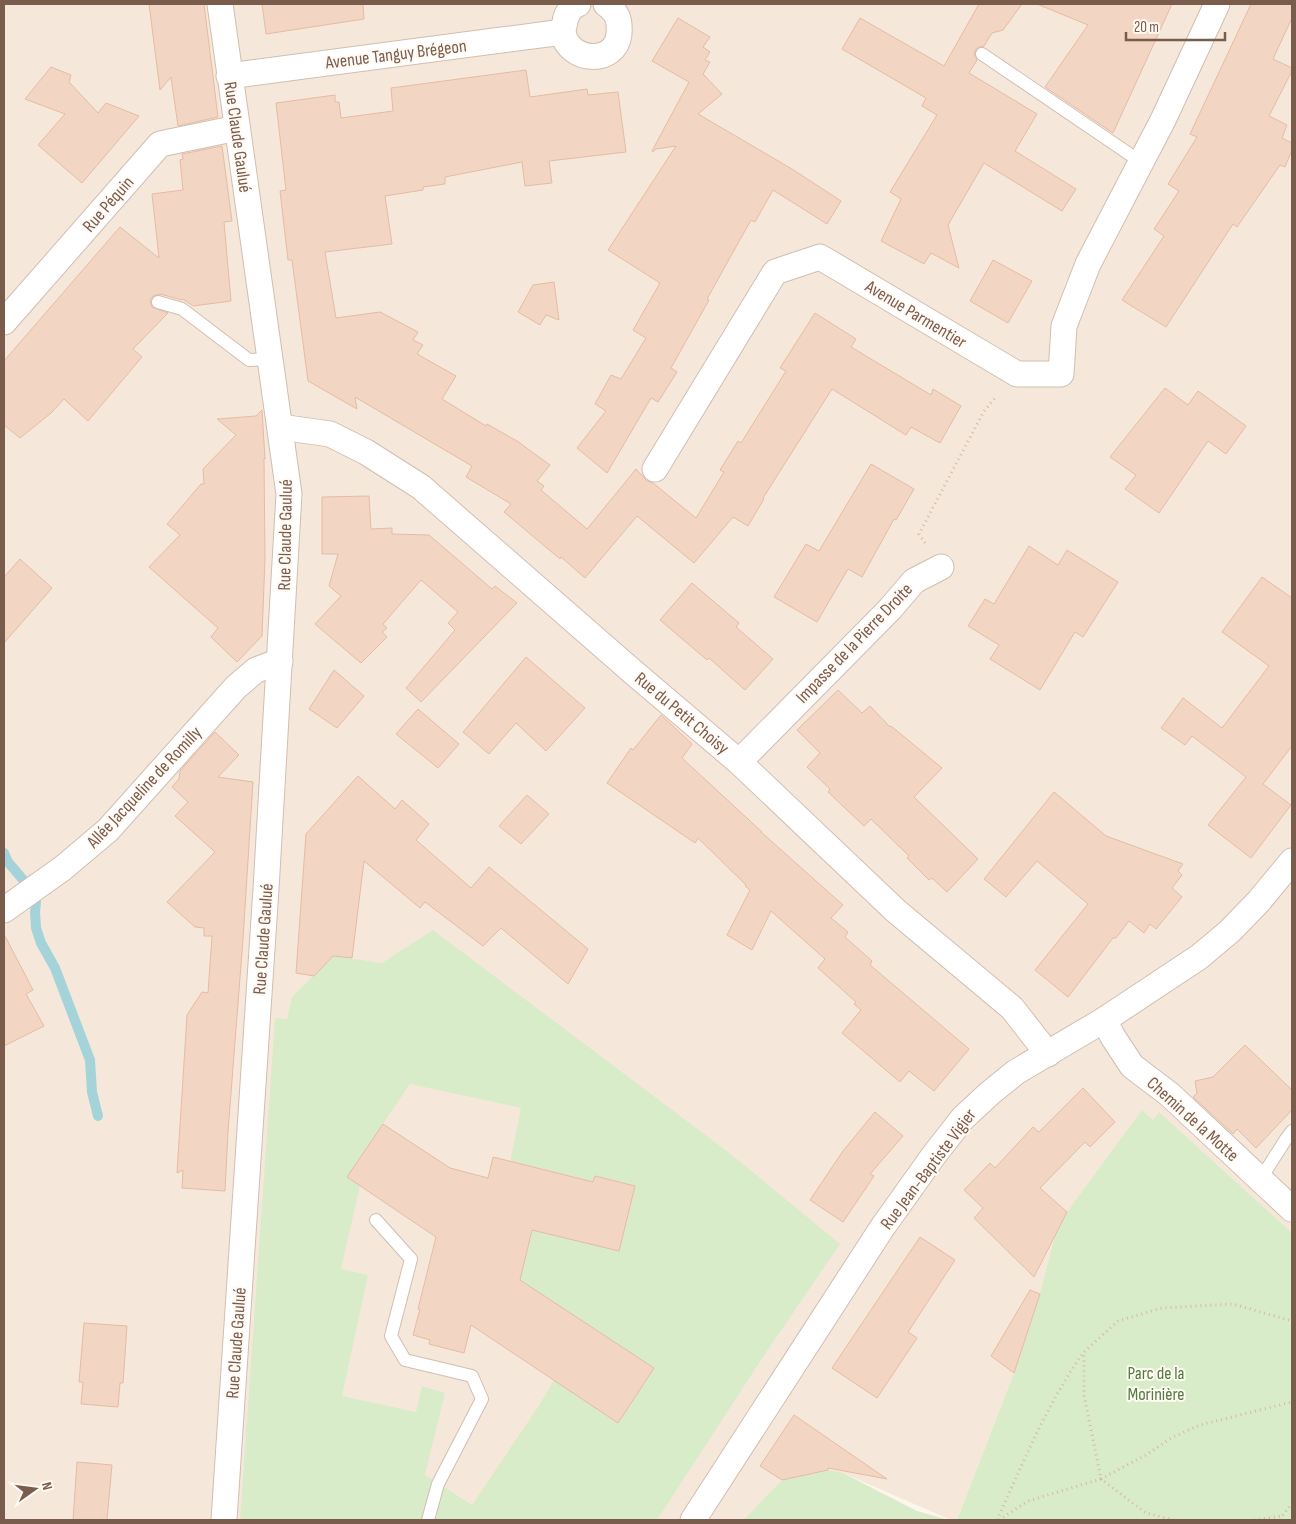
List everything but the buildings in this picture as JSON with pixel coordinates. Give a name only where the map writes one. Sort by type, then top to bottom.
[{"type":"street","name":"Rue Claude Gaulué","points":[[220,4],[289,494],[265,908],[224,1520]]},
{"type":"street","points":[[578,4],[566,16],[563,32],[569,46],[580,54],[590,57],[601,56],[611,50],[618,41],[620,22],[613,9],[606,4]]},
{"type":"street","points":[[1017,374],[1061,374],[1064,326],[1088,264],[1163,120],[1217,4]]},
{"type":"street","name":"Avenue Tanguy Brégeon","points":[[229,76],[563,32]]},
{"type":"street","name":"Rue Péquin","points":[[4,322],[160,144],[237,128]]},
{"type":"street","name":"Avenue Parmentier","points":[[655,469],[775,272],[820,257],[1017,374]]},
{"type":"street","name":"Rue du Petit Choisy","points":[[280,427],[330,434],[366,452],[421,487],[739,762],[896,911],[1012,1008],[1048,1054]]},
{"type":"street","name":"Impasse de la Pierre Droite","points":[[739,762],[890,609],[914,581],[941,567]]},
{"type":"street","name":"Allée Jacqueline de Romilly","points":[[4,910],[64,868],[108,830],[236,687],[256,670],[280,661]]},
{"type":"street","name":"Rue Jean-Baptiste Vigier","points":[[693,1520],[882,1228],[963,1118],[1016,1072],[1104,1020],[1199,957],[1230,930],[1259,900],[1292,861]]},
{"type":"street","name":"Chemin de la Motte","points":[[1104,1020],[1132,1066],[1168,1094],[1292,1209]]},
{"type":"lane","points":[[982,54],[1141,162]]},
{"type":"lane","points":[[158,302],[182,309],[249,360],[271,359]]},
{"type":"lane","points":[[1260,1180],[1292,1131]]},
{"type":"lane","points":[[376,1220],[411,1259],[391,1336],[405,1360],[472,1376],[482,1399],[438,1484],[428,1520]]},
{"type":"path","points":[[941,567],[920,534],[984,411],[1017,374]]},
{"type":"path","points":[[998,1520],[1042,1423],[1067,1376],[1084,1352],[1118,1321],[1162,1308],[1233,1304],[1292,1321]]},
{"type":"path","points":[[1084,1352],[1084,1396],[1101,1479],[1146,1513],[1174,1520]]},
{"type":"path","points":[[998,1520],[1028,1501],[1101,1479],[1146,1456],[1173,1437],[1200,1425],[1292,1402]]},
{"type":"path","points":[[1254,1520],[1281,1518],[1292,1503]]},
{"type":"shaded area","points":[[4,4],[1292,4],[1292,1251],[1142,1110],[1055,1235],[1040,1293],[1014,1373],[957,1520],[951,1520],[843,1473],[782,1480],[743,1520],[4,1520]]},
{"type":"green space","points":[[433,930],[732,1155],[840,1244],[763,1357],[657,1520],[240,1520],[275,1018],[287,1019],[292,997],[333,956],[382,963]],"holes":[[[410,1084],[521,1108],[510,1162],[593,1182],[595,1176],[635,1186],[619,1250],[533,1228],[520,1280],[654,1368],[618,1423],[554,1380],[472,1505],[425,1475],[445,1393],[422,1386],[416,1412],[342,1396],[368,1275],[341,1269],[360,1186],[347,1177]]]},
{"type":"green space","name":"Parc de la Morinière","points":[[1142,1110],[1153,1120],[1159,1112],[1292,1233],[1292,1520],[957,1520],[1014,1373],[1040,1293],[1055,1235],[1067,1212]]},
{"type":"green space","points":[[827,1470],[843,1473],[917,1511],[949,1520],[743,1520],[782,1480]]},
{"type":"waterway","points":[[4,853],[8,862],[25,882]]},
{"type":"waterway","points":[[36,902],[36,928],[41,943],[55,968],[90,1060],[92,1092],[98,1116]]}]
